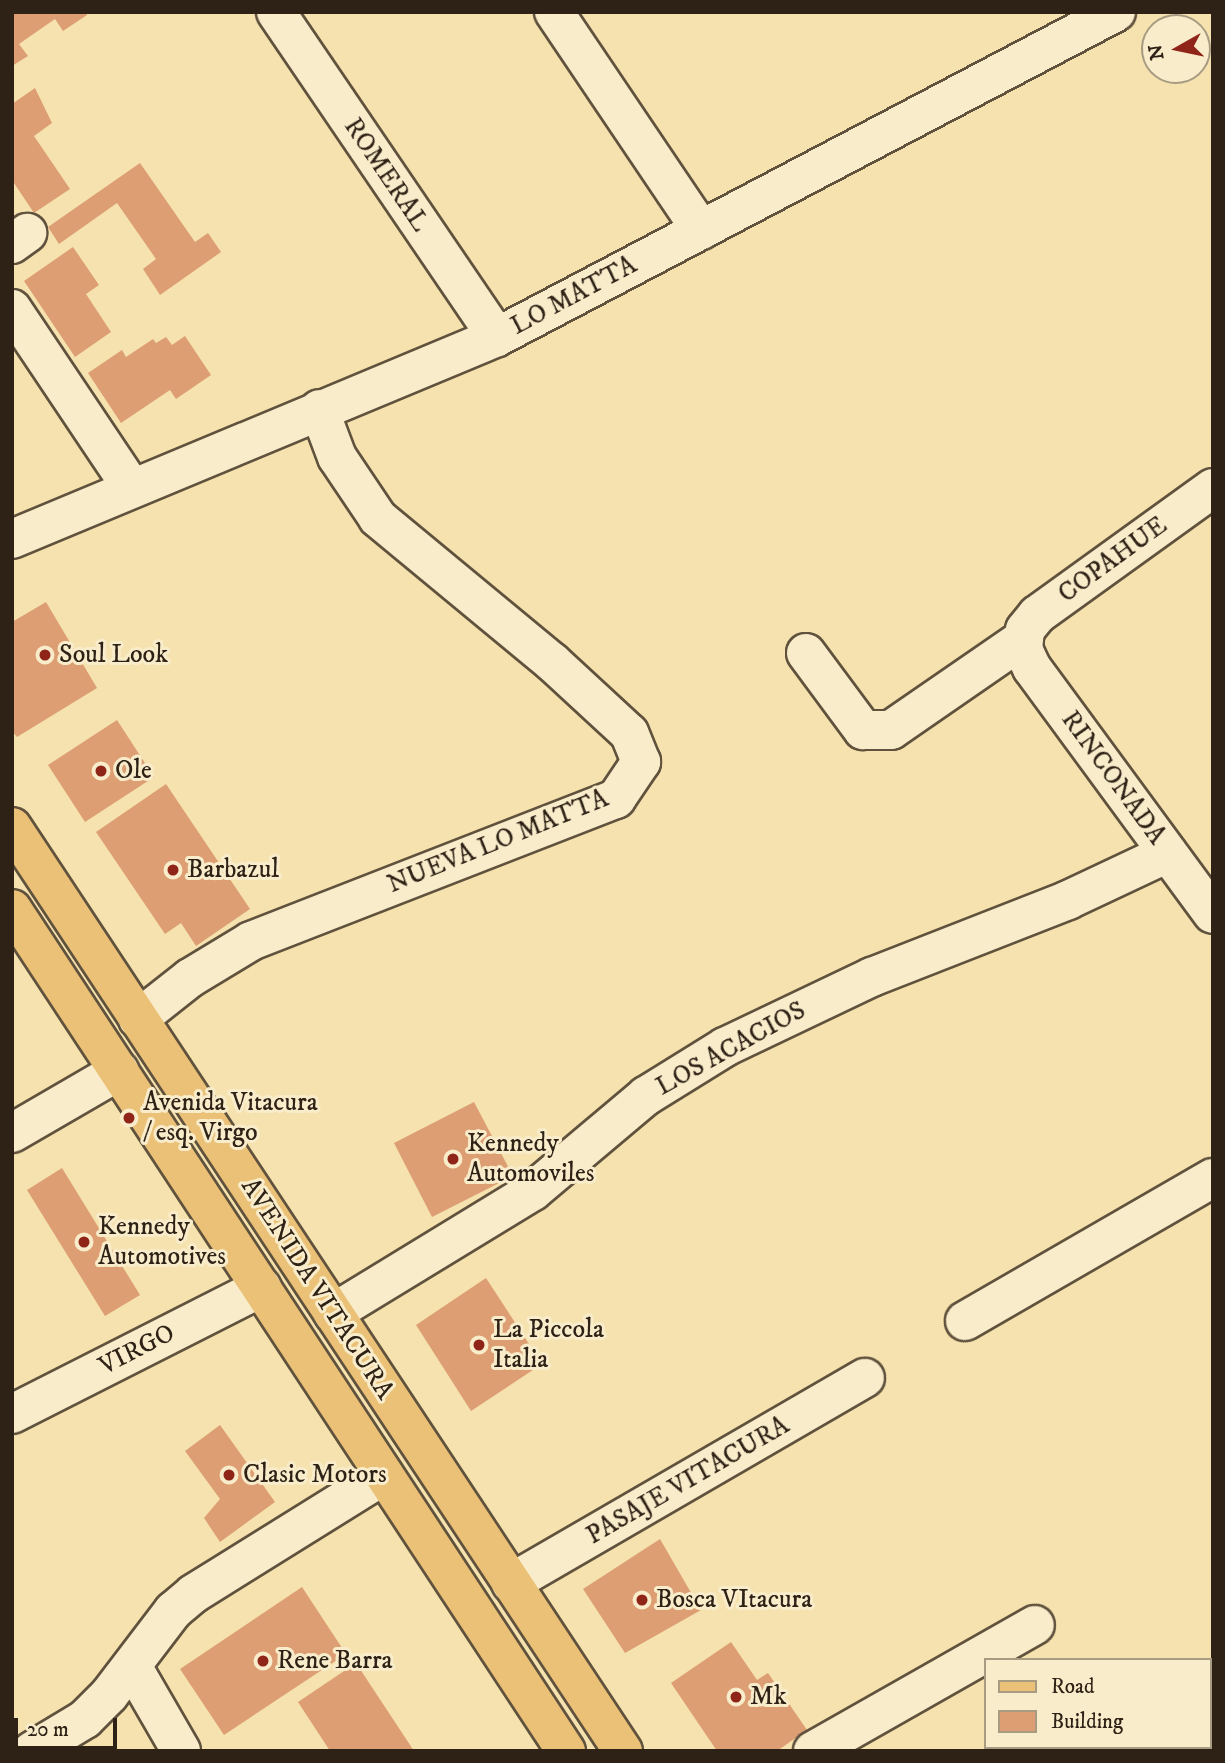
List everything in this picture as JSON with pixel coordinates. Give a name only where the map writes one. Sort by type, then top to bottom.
[{"type":"main road","name":"AVENIDA VITACURA","points":[[12,827],[622,1751]]},
{"type":"main road","name":"AVENIDA VITACURA","points":[[12,909],[566,1751]]},
{"type":"street","name":"ROMERAL","points":[[276,12],[497,337]]},
{"type":"street","points":[[554,12],[701,230]]},
{"type":"street","name":"LO MATTA","points":[[12,539],[497,337],[1116,12]]},
{"type":"street","points":[[12,309],[132,488]]},
{"type":"street","name":"NUEVA LO MATTA","points":[[138,1018],[190,978],[251,941],[616,799],[641,762],[629,733],[552,662],[378,518],[337,457],[319,409]]},
{"type":"street","name":"COPAHUE","points":[[1023,639],[1037,615],[1213,488]]},
{"type":"street","points":[[806,653],[863,730],[891,730],[1023,639]]},
{"type":"street","name":"RINCONADA","points":[[1023,639],[1032,668],[1213,914]]},
{"type":"street","name":"LOS ACACIOS","points":[[333,1313],[533,1191],[646,1096],[725,1047],[872,977],[1068,900],[1168,853]]},
{"type":"street","points":[[12,1133],[119,1071]]},
{"type":"street","points":[[965,1321],[1213,1178]]},
{"type":"street","name":"VIRGO","points":[[12,1413],[262,1287]]},
{"type":"street","name":"PASAJE VITACURA","points":[[512,1583],[865,1378]]},
{"type":"street","points":[[32,1751],[85,1719],[132,1666],[173,1611],[193,1594],[384,1475]]},
{"type":"street","points":[[813,1751],[1035,1625]]},
{"type":"street","points":[[132,1666],[181,1751]]},
{"type":"building","points":[[12,12],[86,12],[87,15],[63,31],[55,19],[19,44],[28,56],[12,66]]},
{"type":"building","points":[[35,88],[52,123],[34,136],[70,189],[34,213],[12,180],[12,104]]},
{"type":"building","points":[[140,163],[195,242],[208,233],[221,252],[160,295],[143,269],[156,259],[117,203],[59,244],[48,227]]},
{"type":"building","points":[[73,247],[99,285],[86,294],[111,332],[75,357],[24,281]]},
{"type":"building","points":[[185,336],[211,375],[176,399],[170,390],[121,423],[88,373],[122,350],[126,357],[153,339],[156,343],[166,337],[172,345]]},
{"type":"building","name":"Soul Look","points":[[46,602],[97,688],[17,737],[12,731],[12,622]]},
{"type":"building","name":"Ole","points":[[117,720],[154,777],[85,822],[48,765]]},
{"type":"building","name":"Barbazul","points":[[166,784],[250,909],[196,946],[181,923],[165,934],[96,832]]},
{"type":"building","name":"Kennedy Automoviles","points":[[474,1102],[513,1176],[432,1217],[394,1143]]},
{"type":"building","name":"Kennedy Automotives","points":[[62,1168],[140,1295],[105,1316],[27,1190]]},
{"type":"building","name":"La Piccola Italia","points":[[486,1278],[542,1364],[471,1411],[416,1325]]},
{"type":"building","name":"Clasic Motors","points":[[220,1425],[275,1502],[220,1542],[204,1518],[220,1499],[185,1451]]},
{"type":"building","name":"Bosca VItacura","points":[[660,1539],[701,1610],[625,1653],[583,1589]]},
{"type":"building","name":"Rene Barra","points":[[302,1587],[346,1654],[224,1735],[180,1669]]},
{"type":"building","points":[[731,1642],[757,1680],[768,1673],[807,1730],[777,1751],[717,1751],[671,1683]]},
{"type":"building","points":[[356,1663],[414,1751],[330,1751],[298,1702]]},
{"type":"building","points":[[1185,1749],[1186,1751],[1167,1751]]},
{"type":"place","name":"Soul Look","points":[[45,655]]},
{"type":"place","name":"Ole","points":[[101,771]]},
{"type":"place","name":"Barbazul","points":[[173,870]]},
{"type":"place","name":"Avenida Vitacura / esq. Virgo","points":[[129,1118]]},
{"type":"place","name":"Kennedy Automoviles","points":[[453,1159]]},
{"type":"place","name":"Kennedy Automotives","points":[[84,1242]]},
{"type":"place","name":"La Piccola Italia","points":[[479,1345]]},
{"type":"place","name":"Clasic Motors","points":[[229,1475]]},
{"type":"place","name":"Bosca VItacura","points":[[642,1600]]},
{"type":"place","name":"Rene Barra","points":[[263,1661]]},
{"type":"place","name":"Mk","points":[[736,1697]]}]
